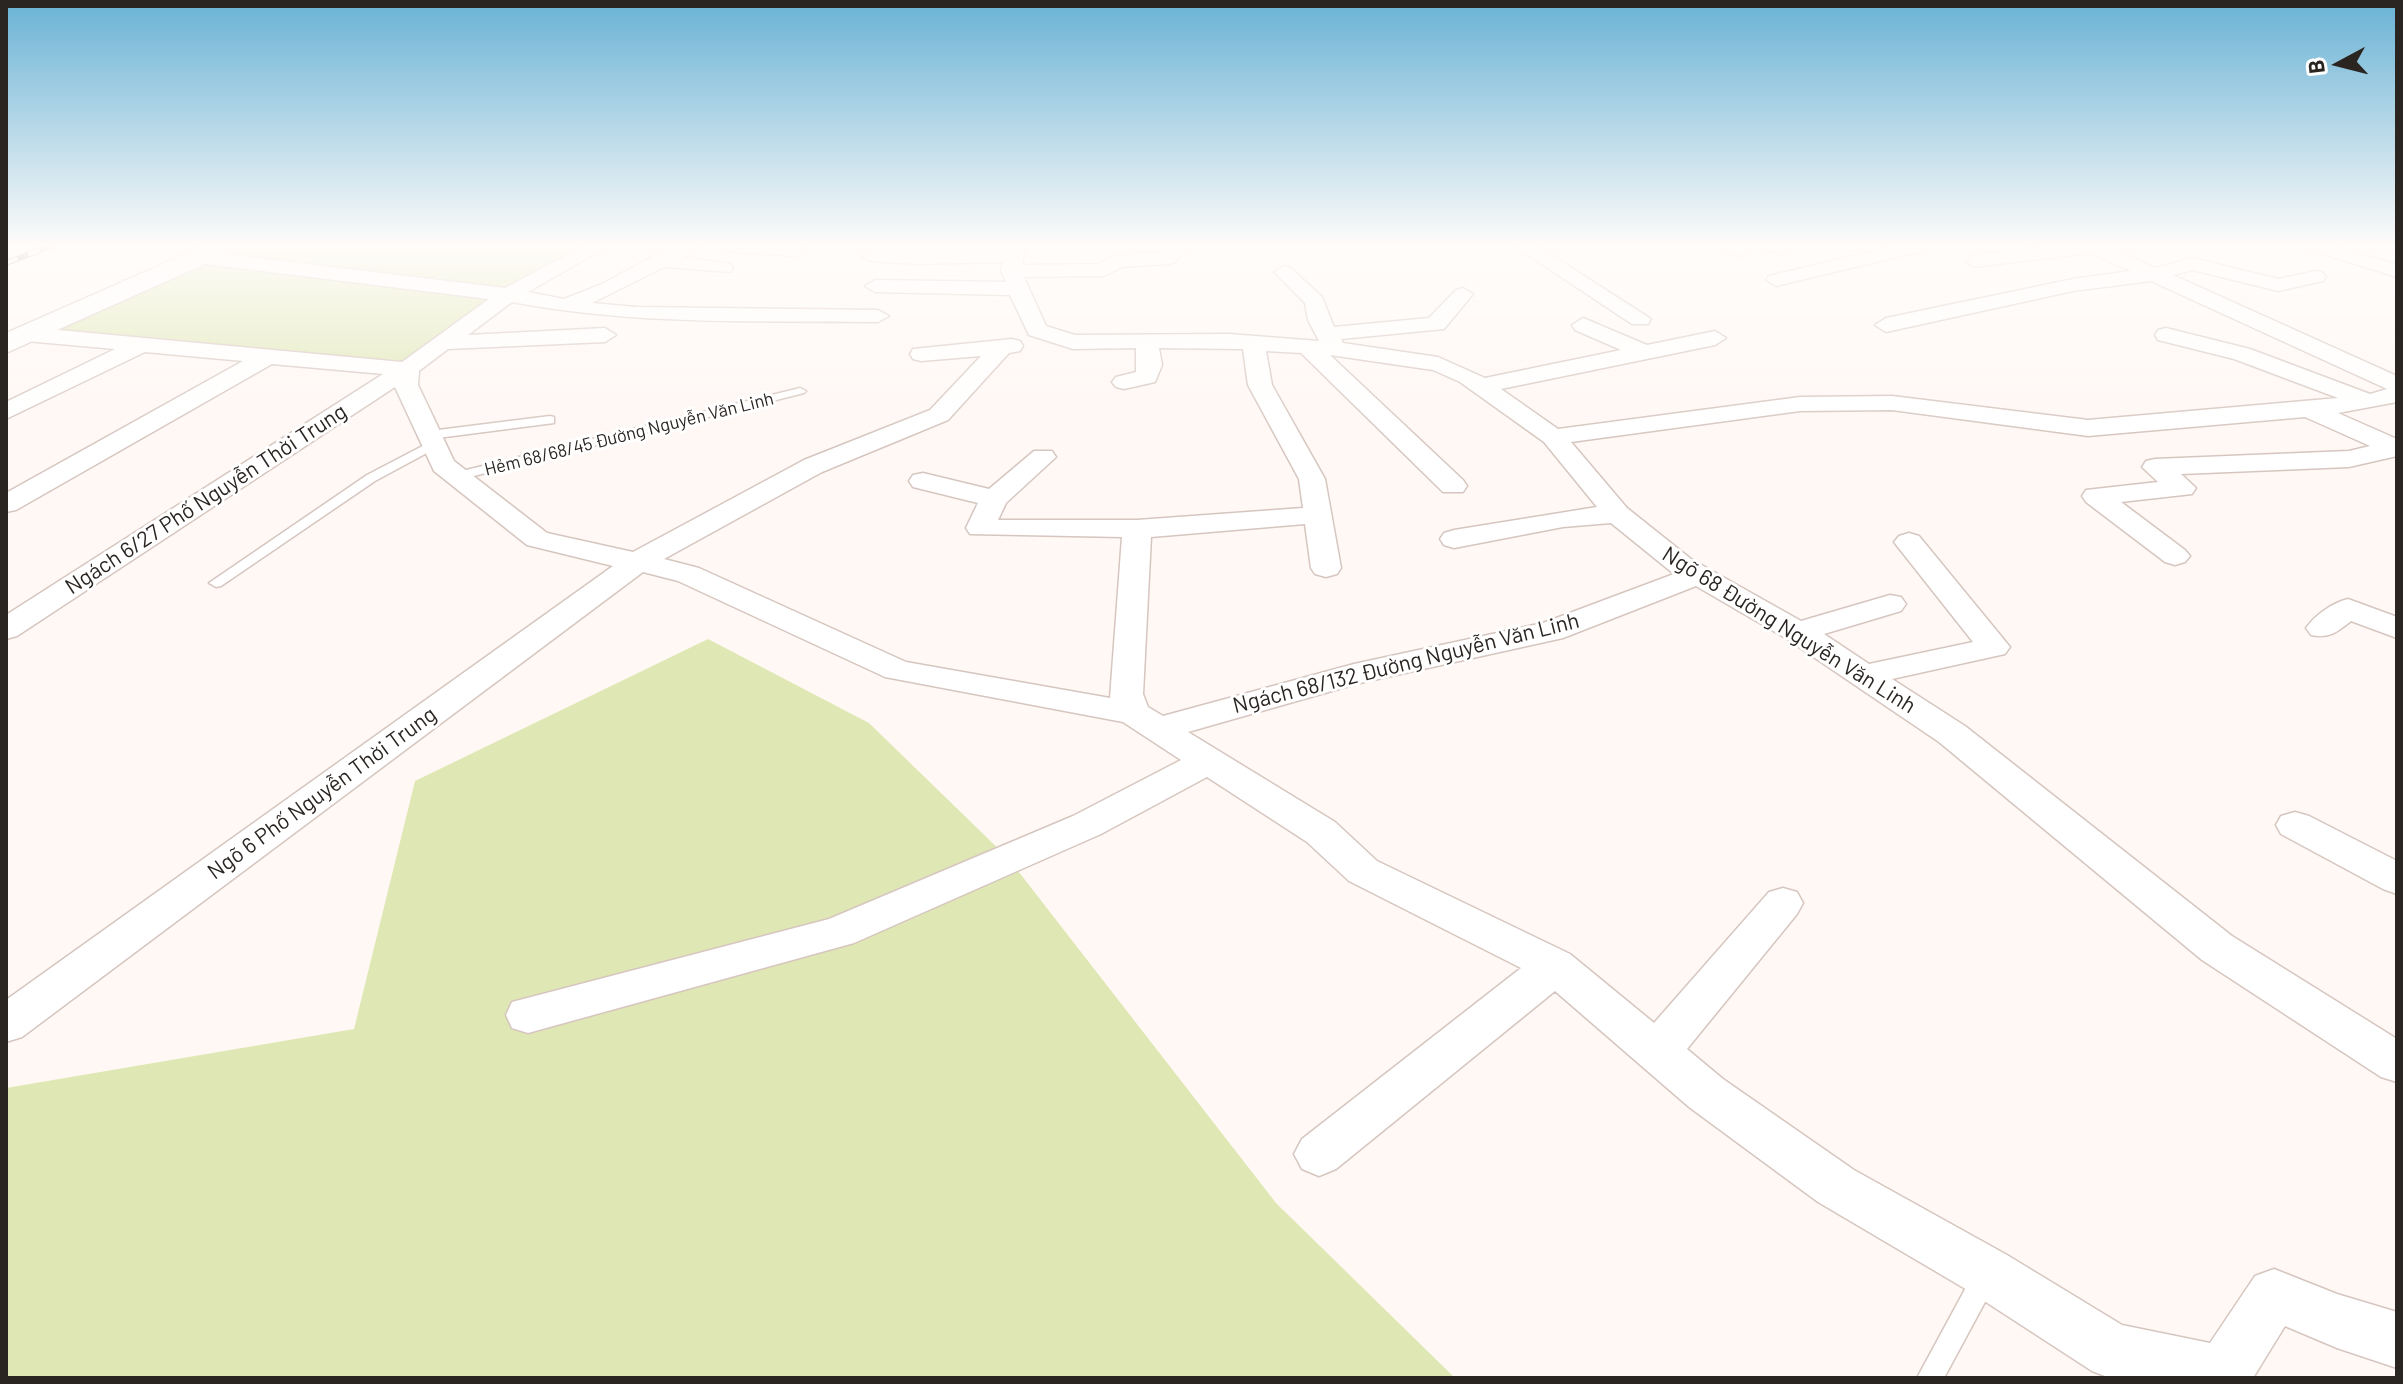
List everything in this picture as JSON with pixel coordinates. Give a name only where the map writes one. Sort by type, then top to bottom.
[{"type":"street","points":[[16,339],[81,310]]},
{"type":"street","name":"Ngách 6/27 Phố Nguyễn Thời Trung","points":[[6,629],[407,369],[488,310]]},
{"type":"street","points":[[537,337],[571,310]]},
{"type":"street","points":[[601,310],[636,313],[878,316]]},
{"type":"street","points":[[1030,310],[1037,330],[1054,336]]},
{"type":"street","points":[[1317,310],[1323,343],[1453,486]]},
{"type":"street","points":[[1323,343],[1436,324],[1449,310]]},
{"type":"street","points":[[1625,310],[1640,319]]},
{"type":"street","points":[[1886,325],[1958,310]]},
{"type":"street","points":[[2231,310],[2397,385]]},
{"type":"street","points":[[1583,325],[1645,353]]},
{"type":"street","points":[[442,343],[605,335]]},
{"type":"street","points":[[2166,335],[2265,362],[2368,402]]},
{"type":"street","points":[[921,354],[1001,348],[1054,336]]},
{"type":"street","name":"Ngõ 68 Đường Nguyễn Văn Linh","points":[[1054,336],[1073,342],[1323,343],[1438,364],[1468,377],[1553,437],[1617,514],[1680,565],[1798,632],[1952,734],[2217,948],[2397,1063]]},
{"type":"street","points":[[1482,386],[1715,338]]},
{"type":"street","points":[[16,339],[141,345],[407,369],[406,385],[443,465],[537,539],[688,574],[897,670],[1145,721],[1321,832],[1363,871],[1555,966],[1706,1093],[1836,1186],[1988,1273],[2112,1351],[2224,1376],[2274,1295],[2337,1321],[2397,1340]]},
{"type":"street","points":[[1124,382],[1147,377],[1150,365],[1146,341]]},
{"type":"street","points":[[1254,343],[1260,385],[1312,479],[1326,568]]},
{"type":"street","points":[[6,412],[141,345]]},
{"type":"street","name":"Ngõ 6 Phố Nguyễn Thời Trung","points":[[6,1024],[639,561],[813,466],[939,415],[1001,348]]},
{"type":"street","points":[[6,504],[269,356]]},
{"type":"street","points":[[1553,437],[1800,404],[1892,403],[2088,428],[2309,409],[2368,402],[2397,394]]},
{"type":"street","points":[[2175,556],[2096,496],[2182,488],[2155,467],[2349,459],[2396,448],[2309,409]]},
{"type":"street","points":[[1043,457],[994,499],[980,528],[1137,529],[1318,515]]},
{"type":"street","points":[[923,481],[994,499]]},
{"type":"street","points":[[1454,539],[1563,519],[1617,514]]},
{"type":"street","points":[[1137,529],[1126,694],[1145,721]]},
{"type":"street","points":[[1863,675],[1994,647],[1909,542]]},
{"type":"street","name":"Ngách 68/132 Đường Nguyễn Văn Linh","points":[[1145,721],[1552,631],[1698,575]]},
{"type":"street","points":[[1798,632],[1890,604]]},
{"type":"street","points":[[2322,628],[2348,608],[2397,628]]},
{"type":"street","points":[[528,1015],[839,932],[1087,825],[1208,761]]},
{"type":"street","points":[[2295,825],[2397,879]]},
{"type":"street","points":[[1657,1052],[1783,903]]},
{"type":"street","points":[[1319,1154],[1555,966]]},
{"type":"lane","name":"Hẻm 68/68/45 Đường Nguyễn Văn Linh","points":[[458,476],[800,391]]},
{"type":"lane","points":[[216,583],[432,439],[550,420]]},
{"type":"lane","points":[[1930,1378],[1988,1273]]},
{"type":"green space","points":[[81,310],[488,310],[407,369],[26,334]]},
{"type":"green space","points":[[708,639],[869,723],[1008,858],[1276,1203],[1455,1378],[6,1378],[6,1088],[354,1029],[415,781]]}]
